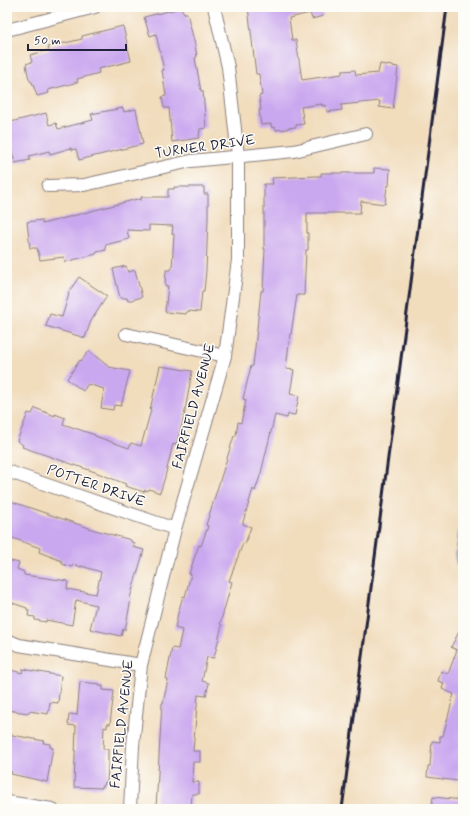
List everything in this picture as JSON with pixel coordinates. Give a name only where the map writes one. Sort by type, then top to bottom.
[{"type":"street","points":[[8,30],[95,7]]},
{"type":"street","name":"FAIRFIELD AVENUE","points":[[130,809],[133,746],[141,665],[175,529],[225,356],[238,260],[238,156],[228,67],[214,7]]},
{"type":"street","name":"TURNER DRIVE","points":[[48,186],[84,185],[191,161],[294,151],[366,134]]},
{"type":"street","points":[[126,334],[225,356]]},
{"type":"street","name":"POTTER DRIVE","points":[[7,472],[175,529]]},
{"type":"street","points":[[7,640],[19,645],[141,665]]},
{"type":"street","points":[[7,802],[52,809]]},
{"type":"water","points":[[463,502],[462,575],[456,563],[456,553]]},
{"type":"building","points":[[248,7],[321,7],[323,16],[312,19],[310,13],[289,18],[292,40],[296,40],[302,80],[342,74],[342,71],[355,70],[356,75],[378,73],[380,64],[398,67],[393,109],[379,107],[380,101],[341,105],[342,110],[327,112],[326,105],[322,106],[322,104],[301,107],[304,124],[296,125],[296,127],[276,130],[275,127],[272,128],[271,124],[261,125],[259,96],[262,95],[259,74],[256,74]]},
{"type":"building","points":[[181,8],[184,13],[187,13],[195,45],[197,57],[195,58],[201,91],[203,91],[206,128],[200,129],[199,138],[172,142],[169,108],[164,108],[162,97],[166,96],[162,70],[164,70],[156,34],[150,36],[144,17]]},
{"type":"building","points":[[123,26],[131,61],[98,69],[99,73],[77,79],[78,82],[48,90],[49,93],[37,96],[32,82],[29,79],[27,70],[26,64],[32,62],[30,55],[49,50],[48,47],[82,39],[82,36]]},
{"type":"building","points":[[123,108],[124,112],[136,109],[143,144],[79,160],[76,149],[72,150],[71,148],[50,154],[49,151],[29,156],[30,160],[15,163],[7,132],[7,123],[46,113],[49,125],[56,123],[58,129],[93,120],[91,114]]},
{"type":"building","points":[[374,168],[390,169],[389,186],[387,186],[385,204],[361,201],[360,213],[307,213],[308,250],[306,250],[304,295],[297,295],[286,369],[294,370],[290,394],[299,396],[295,415],[288,414],[287,418],[275,415],[261,473],[255,491],[253,489],[243,522],[243,524],[251,527],[245,544],[243,543],[229,581],[232,582],[220,624],[222,625],[214,658],[207,657],[202,681],[209,683],[206,696],[198,695],[193,751],[200,751],[200,762],[193,762],[192,782],[199,782],[199,794],[192,794],[191,809],[156,809],[162,703],[168,680],[166,679],[172,648],[178,649],[182,630],[175,628],[178,613],[183,596],[185,597],[191,574],[189,574],[195,556],[199,545],[201,546],[208,526],[206,525],[234,436],[236,436],[238,422],[241,423],[246,400],[243,399],[251,366],[253,366],[261,291],[263,291],[265,249],[264,184],[273,184],[272,178],[321,176],[321,173],[374,173]]},
{"type":"building","points":[[174,187],[204,187],[204,194],[208,194],[206,271],[200,312],[188,311],[186,314],[165,312],[168,286],[165,286],[166,270],[171,270],[172,268],[173,226],[149,225],[149,231],[127,230],[129,239],[105,245],[106,250],[97,252],[96,254],[65,262],[64,257],[40,260],[37,248],[30,248],[27,222],[42,220],[42,224],[137,199],[141,200],[141,197],[168,197],[168,189],[174,189]]},
{"type":"building","points":[[126,266],[128,272],[135,270],[142,297],[128,301],[127,298],[120,298],[113,269]]},
{"type":"building","points":[[79,277],[107,296],[91,321],[85,338],[46,326],[50,314],[62,317],[69,294],[68,293]]},
{"type":"building","points":[[89,351],[109,367],[130,371],[121,406],[114,405],[113,410],[101,408],[104,389],[88,384],[83,391],[67,379],[80,360],[81,361]]},
{"type":"building","points":[[160,366],[192,371],[184,417],[176,445],[173,444],[160,493],[149,489],[148,491],[145,490],[144,492],[125,486],[126,484],[95,472],[22,447],[23,445],[17,441],[28,413],[32,414],[35,408],[55,416],[55,414],[65,418],[63,424],[95,436],[129,448],[131,443],[141,446],[151,410]]},
{"type":"building","points":[[7,500],[95,530],[131,540],[131,542],[135,543],[133,547],[144,550],[130,598],[125,630],[123,629],[121,636],[90,629],[96,605],[76,600],[72,625],[46,620],[46,622],[35,620],[35,617],[28,616],[29,610],[27,610],[27,608],[7,601],[7,560],[19,563],[17,569],[24,572],[24,575],[68,581],[67,589],[96,594],[101,572],[73,564],[72,567],[62,564],[62,561],[39,552],[40,548],[7,536]]},
{"type":"building","points":[[463,624],[463,752],[461,752],[458,781],[427,777],[428,766],[430,766],[432,741],[440,742],[440,736],[443,736],[454,694],[442,689],[444,683],[438,681],[441,671],[448,674],[457,650],[451,647]]},
{"type":"building","points":[[7,669],[22,673],[23,669],[61,676],[58,703],[50,702],[48,714],[7,710]]},
{"type":"building","points":[[80,682],[100,684],[99,686],[103,686],[103,690],[114,691],[110,724],[107,724],[107,728],[104,727],[103,749],[108,749],[108,768],[107,782],[105,782],[102,788],[74,787],[76,726],[68,725],[69,714],[77,715]]},
{"type":"building","points":[[7,734],[44,741],[43,743],[50,744],[50,747],[53,748],[47,782],[11,774],[12,772],[7,771]]},
{"type":"building","points":[[433,797],[463,800],[463,809],[431,809]]},
{"type":"railway","points":[[342,809],[447,7]]}]
